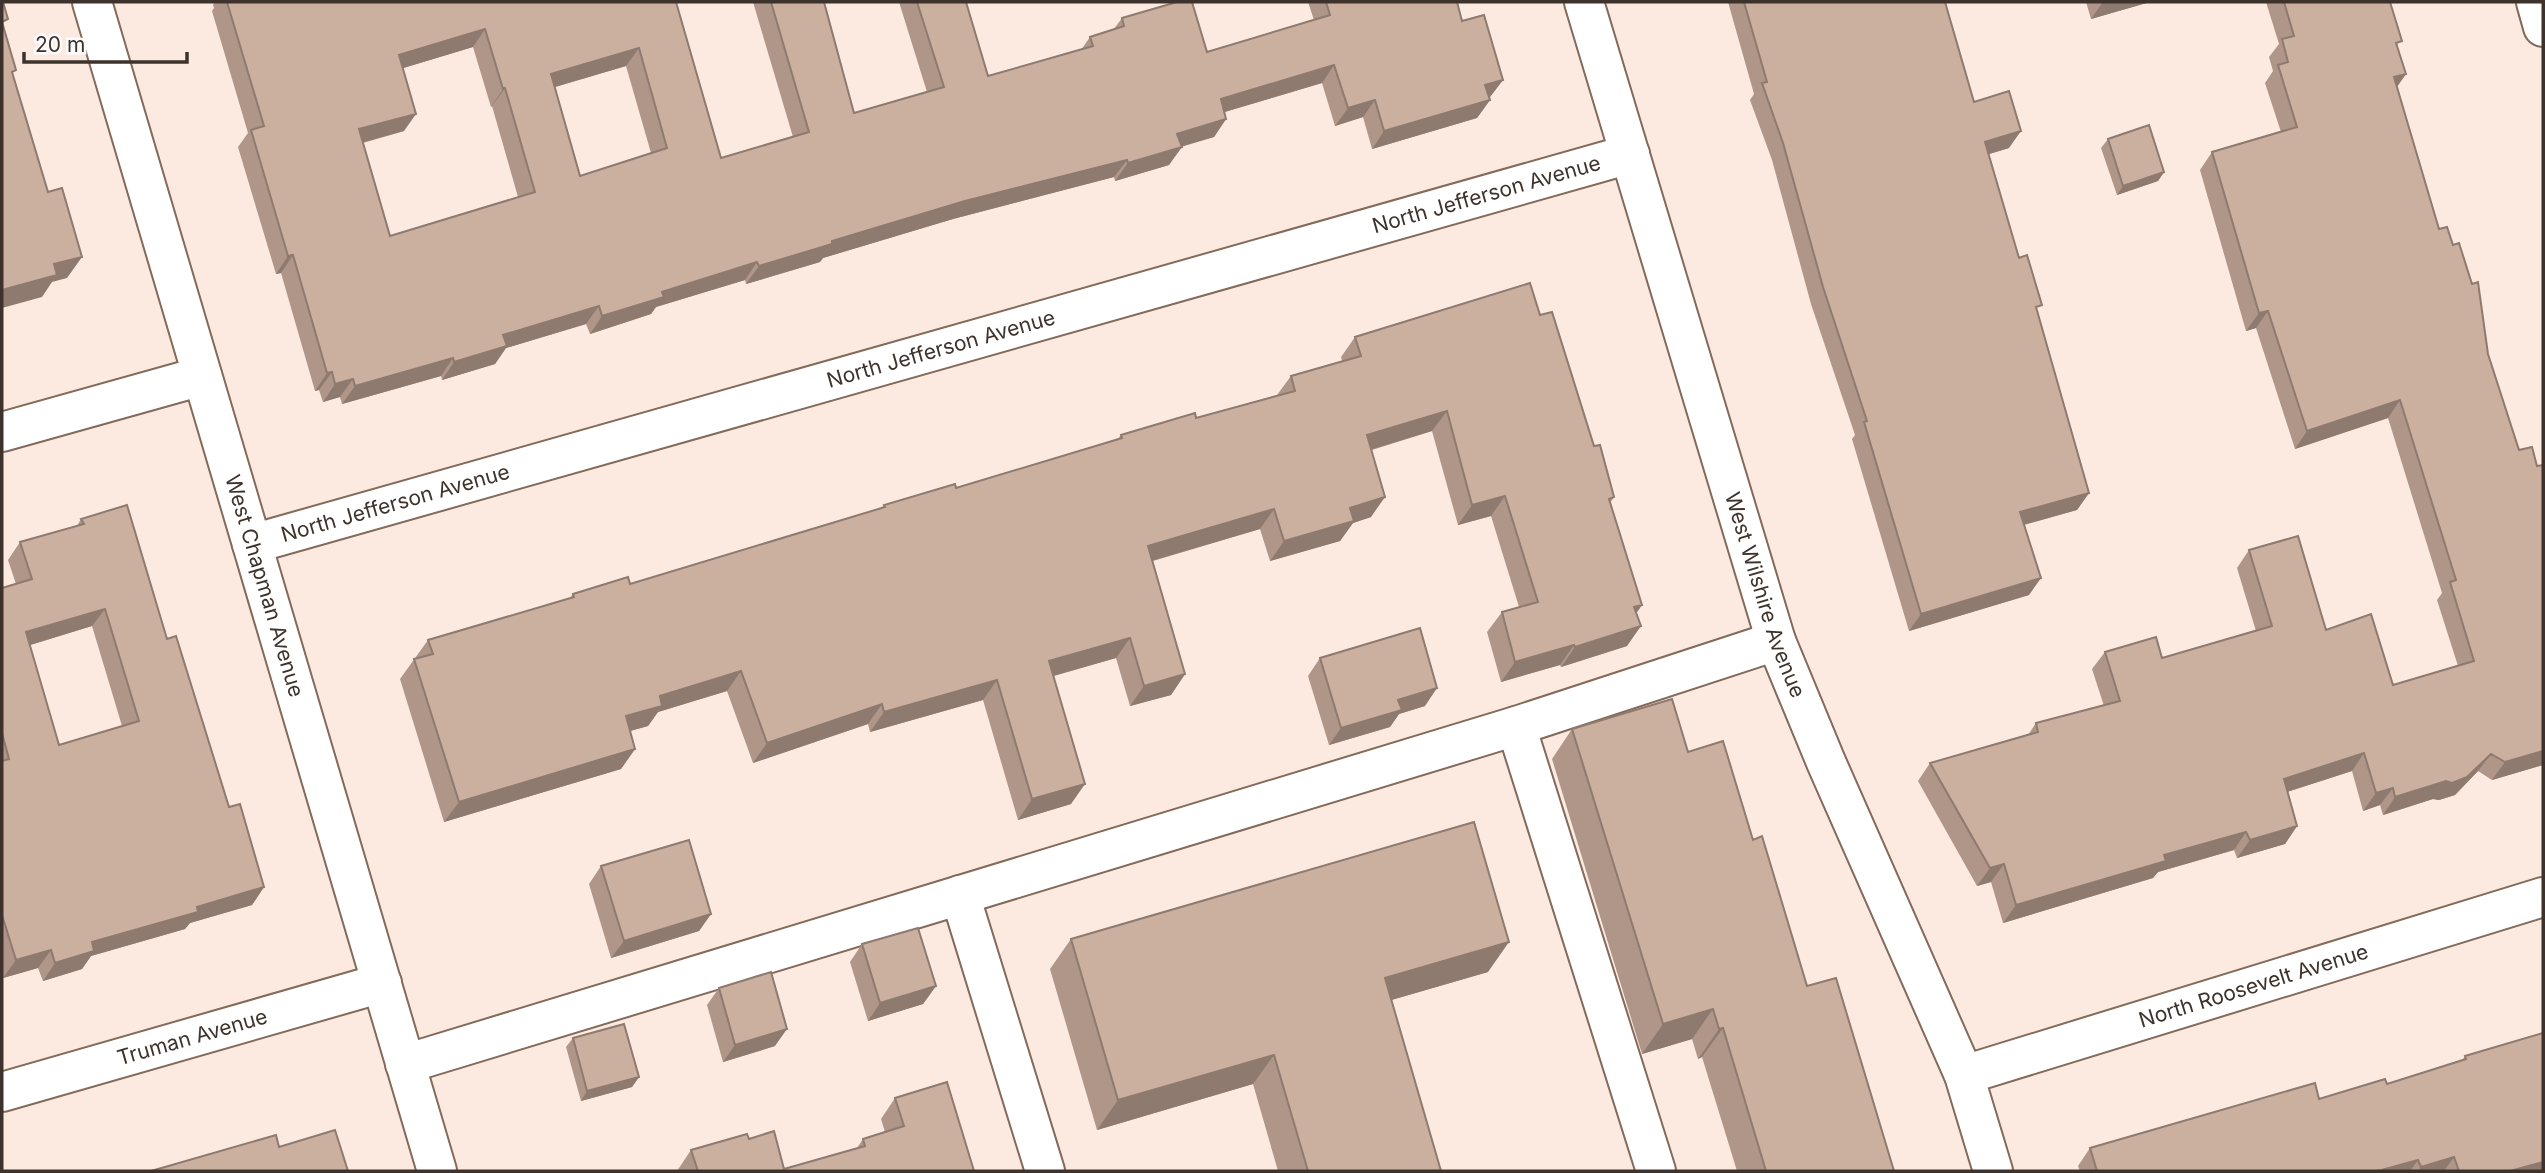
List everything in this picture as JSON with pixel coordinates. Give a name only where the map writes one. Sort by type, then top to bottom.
[{"type":"street","name":"West Chapman Avenue","points":[[92,2],[437,1171]]},
{"type":"street","name":"West Wilshire Avenue","points":[[1584,2],[1776,641],[1831,774],[1964,1075],[1993,1171]]},
{"type":"street","points":[[2536,2],[2543,27]]},
{"type":"street","name":"North Jefferson Avenue","points":[[252,544],[1630,154]]},
{"type":"street","points":[[2,432],[202,376]]},
{"type":"street","points":[[405,1064],[1516,726],[1776,641]]},
{"type":"street","points":[[1516,726],[1656,1171]]},
{"type":"street","points":[[960,895],[1045,1171]]},
{"type":"street","name":"North Roosevelt Avenue","points":[[1964,1075],[2543,897]]},
{"type":"street","name":"Truman Avenue","points":[[2,1092],[382,983]]},
{"type":"building","points":[[2,2],[8,19],[2,22]]},
{"type":"building","points":[[227,2],[676,2],[721,158],[809,132],[771,2],[824,2],[854,113],[944,87],[917,2],[966,2],[988,76],[1093,46],[1090,37],[1124,26],[1122,18],[1177,2],[1192,2],[1207,52],[1330,15],[1326,2],[1457,2],[1462,21],[1484,15],[1503,80],[1485,85],[1490,100],[1384,131],[1375,100],[1348,108],[1334,65],[1221,99],[1226,119],[1177,134],[1182,147],[1128,163],[1127,160],[965,201],[759,266],[757,262],[662,292],[664,297],[602,316],[599,306],[503,335],[507,346],[454,362],[453,358],[355,386],[353,379],[335,384],[332,372],[327,373],[293,255],[288,256],[251,130],[264,126]],"holes":[[[485,29],[535,192],[390,236],[359,129],[416,114],[399,55]],[[639,48],[667,148],[580,176],[551,74]]]},
{"type":"building","points":[[1744,2],[1945,2],[1974,102],[2009,91],[2021,131],[1985,142],[2019,258],[2027,255],[2042,305],[2036,307],[2089,493],[2020,512],[2041,578],[1921,614],[1864,422],[1867,421],[1823,287],[1783,143],[1762,83],[1767,82]]},
{"type":"building","points":[[2284,2],[2390,2],[2402,41],[2396,43],[2406,74],[2394,77],[2439,229],[2447,227],[2453,245],[2459,243],[2472,284],[2478,282],[2488,354],[2519,450],[2532,447],[2537,466],[2543,465],[2543,751],[2505,762],[2491,754],[2467,777],[2395,797],[2393,788],[2376,793],[2364,753],[2284,779],[2297,826],[2250,840],[2246,832],[2164,855],[2166,861],[2016,905],[2004,864],[1990,868],[1930,763],[2038,732],[2036,723],[2120,701],[2105,652],[2156,637],[2162,658],[2272,626],[2249,550],[2298,536],[2326,630],[2371,614],[2393,685],[2474,661],[2450,582],[2456,580],[2400,400],[2307,431],[2268,311],[2259,313],[2212,152],[2297,127],[2278,65],[2288,62],[2282,39],[2294,36]]},
{"type":"building","points":[[2,22],[16,70],[12,72],[48,192],[62,188],[82,257],[54,264],[57,275],[2,290]]},
{"type":"building","points":[[2149,125],[2164,172],[2123,186],[2108,139]]},
{"type":"building","points":[[1530,283],[1540,315],[1552,312],[1594,446],[1600,445],[1614,497],[1609,499],[1642,605],[1634,607],[1641,626],[1515,662],[1502,612],[1538,602],[1505,496],[1472,505],[1447,411],[1367,435],[1385,497],[1350,508],[1354,521],[1284,541],[1274,509],[1148,546],[1185,674],[1144,686],[1130,638],[1049,661],[1085,784],[1032,799],[997,680],[884,712],[882,704],[767,743],[741,671],[660,696],[662,706],[626,716],[635,749],[459,802],[414,659],[433,654],[428,640],[574,597],[573,594],[628,577],[630,584],[955,484],[956,488],[1195,413],[1196,418],[1295,391],[1291,376],[1361,356],[1355,337]]},
{"type":"building","points":[[127,505],[167,639],[176,636],[229,807],[240,804],[264,887],[197,907],[198,912],[92,942],[94,951],[55,963],[51,950],[16,960],[2,915],[2,761],[9,759],[2,733],[2,588],[32,579],[20,542],[84,524],[81,519]],"holes":[[[105,609],[139,721],[59,745],[26,632]]]},
{"type":"building","points":[[1420,628],[1437,688],[1398,700],[1402,710],[1341,728],[1320,658]]},
{"type":"building","points":[[1672,699],[1688,752],[1723,741],[1753,840],[1762,836],[1807,986],[1836,978],[1894,1171],[1766,1171],[1723,1028],[1719,1029],[1713,1009],[1663,1024],[1572,729]]},
{"type":"building","points":[[1474,822],[1509,942],[1385,978],[1441,1171],[1308,1171],[1274,1055],[1118,1100],[1071,939]]},
{"type":"building","points":[[689,840],[711,914],[624,941],[601,866]]},
{"type":"building","points":[[918,928],[936,986],[880,1003],[862,944]]},
{"type":"building","points":[[771,972],[787,1029],[735,1045],[719,988]]},
{"type":"building","points":[[624,1024],[639,1077],[587,1091],[573,1038]]},
{"type":"building","points":[[2543,1033],[2543,1162],[2510,1171],[2459,1171],[2454,1157],[2421,1167],[2418,1160],[2378,1171],[2097,1171],[2090,1148],[2315,1083],[2319,1099],[2385,1079],[2387,1084],[2466,1059],[2465,1056]]},
{"type":"building","points":[[947,1082],[974,1171],[698,1171],[691,1150],[747,1134],[749,1139],[774,1131],[784,1169],[865,1146],[863,1139],[904,1126],[895,1098]]},
{"type":"building","points":[[335,1130],[348,1171],[151,1171],[276,1135],[279,1147]]}]
